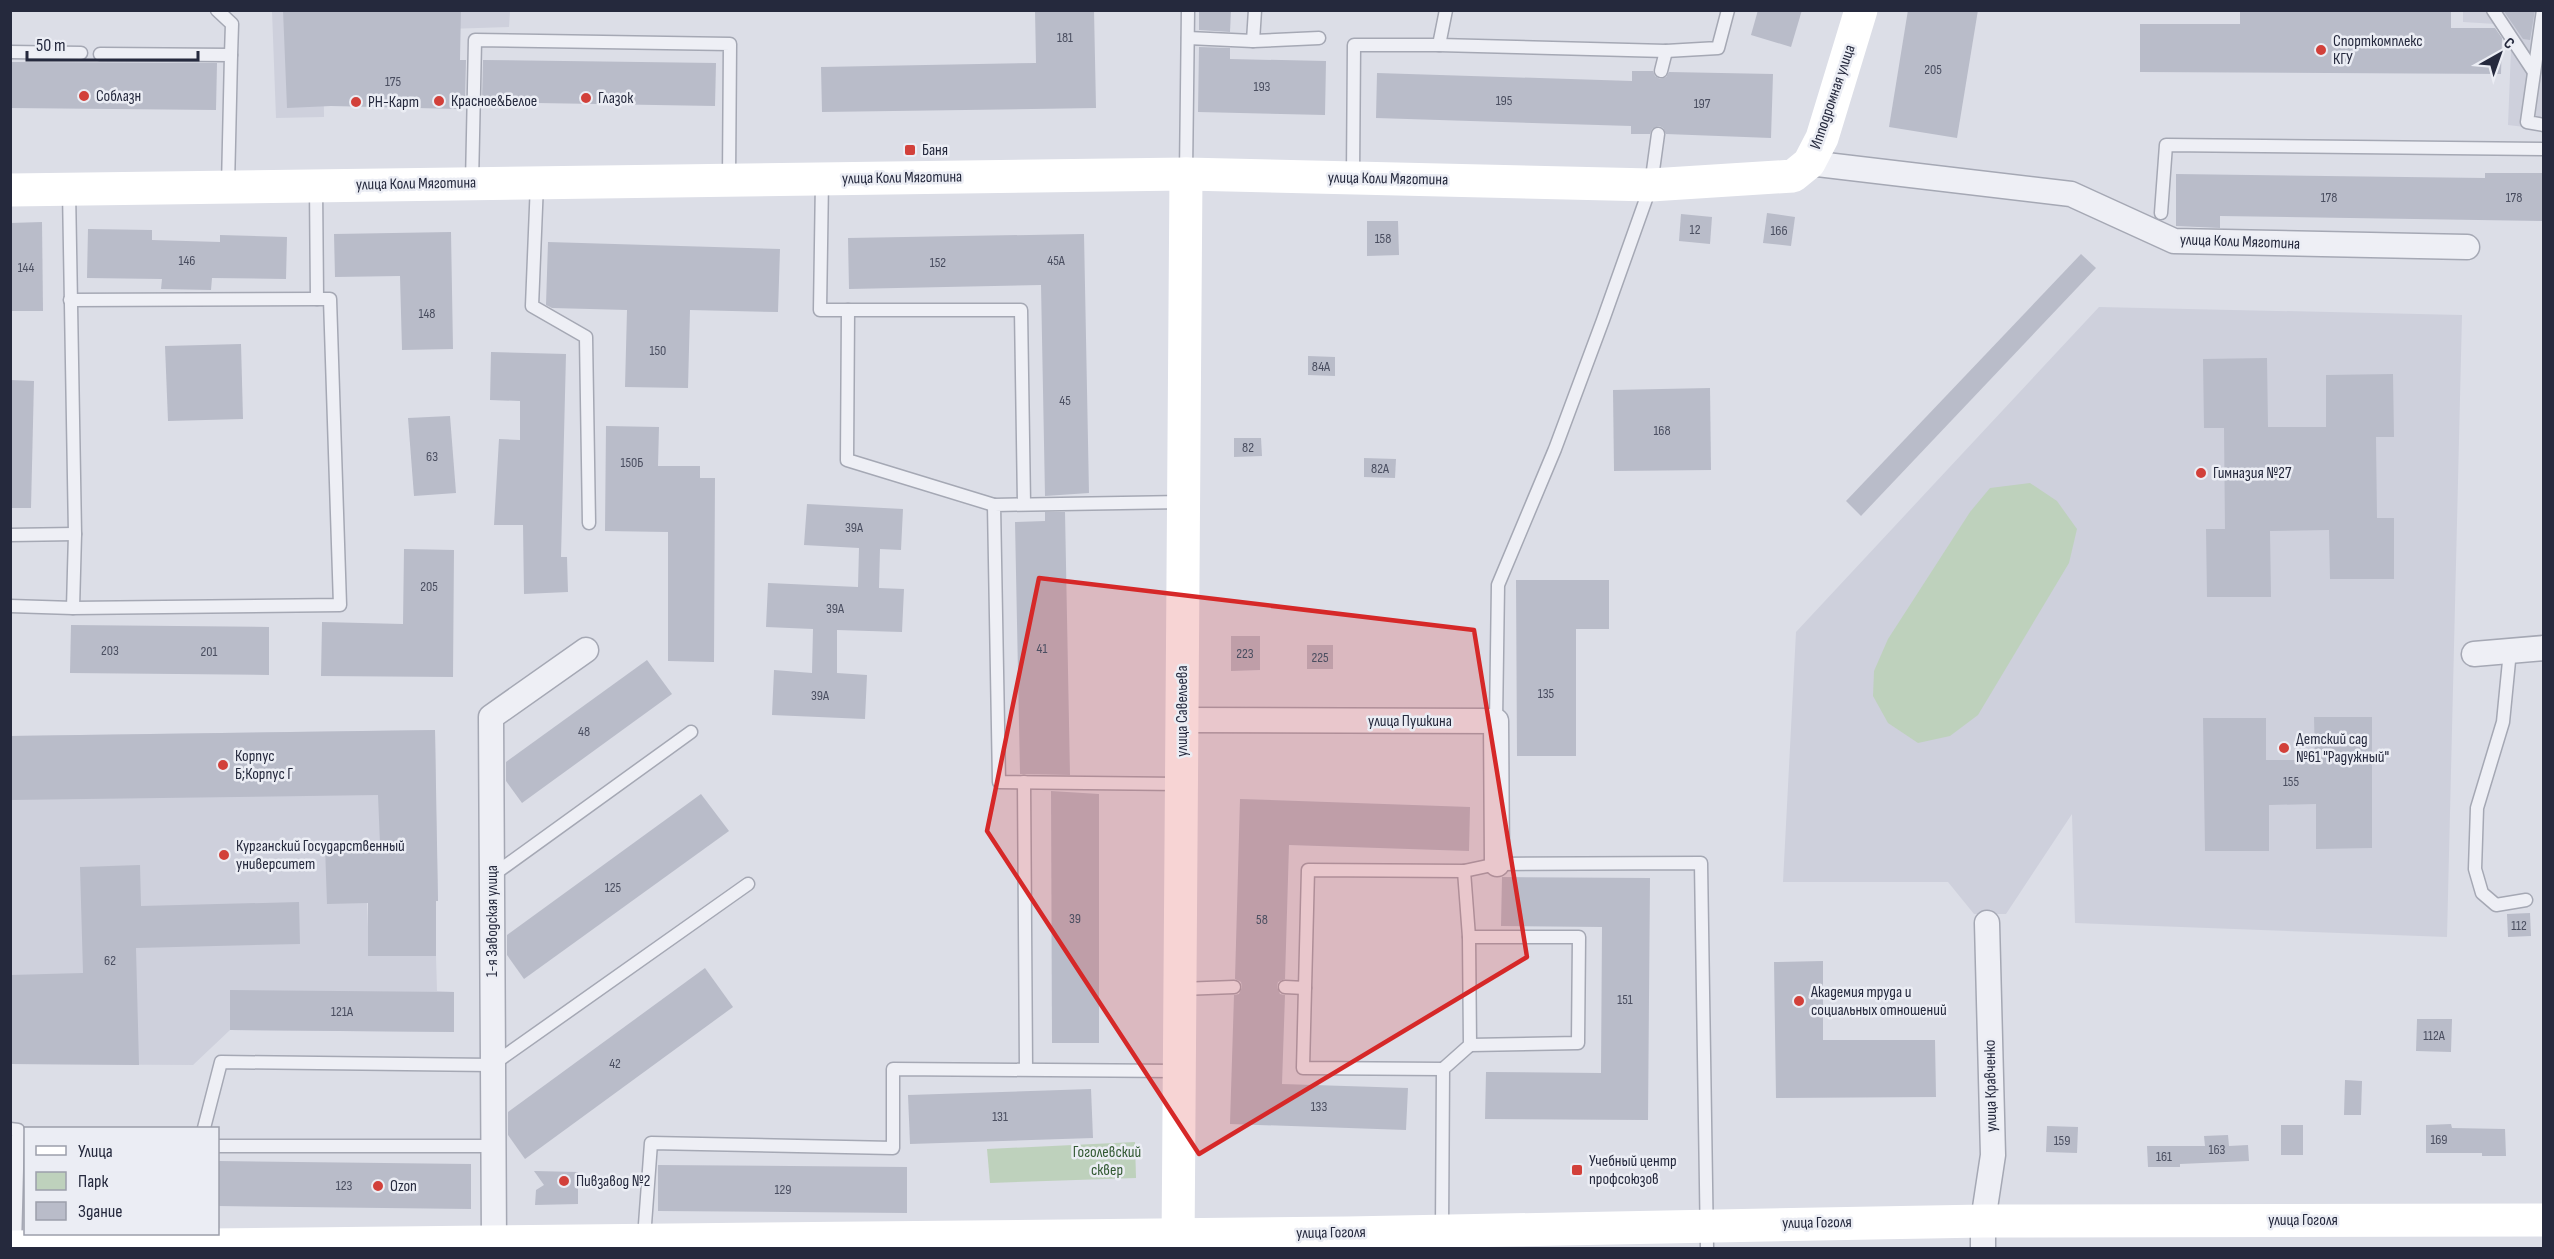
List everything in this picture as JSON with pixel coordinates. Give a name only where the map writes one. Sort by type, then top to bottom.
[{"type":"street","name":"Ипподромная улица","points":[[1801,170],[1822,138],[1861,10]]},
{"type":"street","name":"улица Коли Мяготина","points":[[10,190],[1186,174],[1651,185],[1801,170],[2071,194],[2174,241],[2467,247]]},
{"type":"street","name":"улица Савельева","points":[[1178,1242],[1186,174]]},
{"type":"street","points":[[2474,654],[2544,648]]},
{"type":"street","name":"1-я Заводская улица","points":[[494,1242],[491,717],[586,650]]},
{"type":"street","name":"улица Пушкина","points":[[1182,720],[1496,721]]},
{"type":"street","points":[[1496,721],[1497,864]]},
{"type":"street","name":"улица Кравченко","points":[[1983,1235],[1993,1155],[1987,923]]},
{"type":"street","name":"улица Гоголя","points":[[13,1247],[215,1243],[494,1242],[644,1245],[1346,1241],[1442,1231],[1707,1237],[1983,1235],[2544,1220]]},
{"type":"lane","points":[[217,10],[232,24],[228,186]]},
{"type":"lane","points":[[1186,174],[1188,10]]},
{"type":"lane","points":[[1253,41],[1255,10]]},
{"type":"lane","points":[[1439,45],[1446,10]]},
{"type":"lane","points":[[1353,178],[1354,45],[1666,51],[1718,48],[1728,10]]},
{"type":"lane","points":[[2493,10],[2534,72]]},
{"type":"lane","points":[[2543,10],[2527,122],[2544,125]]},
{"type":"lane","points":[[1188,38],[1253,41],[1319,38]]},
{"type":"lane","points":[[472,183],[475,40],[730,44],[729,180]]},
{"type":"lane","points":[[1661,71],[1666,51]]},
{"type":"lane","points":[[10,52],[81,53]]},
{"type":"lane","points":[[100,54],[231,55]]},
{"type":"lane","points":[[1496,721],[1498,585],[1555,450],[1651,185],[1658,134]]},
{"type":"lane","points":[[2161,213],[2166,145],[2544,149]]},
{"type":"lane","points":[[822,179],[820,310],[1021,310],[1024,504]]},
{"type":"lane","points":[[537,182],[532,306],[586,337],[589,523]]},
{"type":"lane","points":[[316,185],[317,299]]},
{"type":"lane","points":[[69,190],[75,534],[73,608]]},
{"type":"lane","points":[[10,606],[73,608],[340,605],[330,299],[70,300]]},
{"type":"lane","points":[[848,310],[847,460],[994,505],[1184,502]]},
{"type":"lane","points":[[994,505],[999,782],[1182,784]]},
{"type":"lane","points":[[10,535],[75,534]]},
{"type":"lane","points":[[2510,651],[2503,722],[2477,808],[2475,869],[2482,893],[2496,905],[2526,900]]},
{"type":"lane","points":[[493,875],[691,732]]},
{"type":"lane","points":[[1024,782],[1026,1069]]},
{"type":"lane","points":[[1468,937],[1579,937],[1578,1043],[1470,1045],[1443,1069],[1304,1068],[1308,870],[1464,871],[1497,864],[1701,863],[1707,1237]]},
{"type":"lane","points":[[1464,871],[1470,1045]]},
{"type":"lane","points":[[204,1127],[221,1062],[492,1065],[748,884]]},
{"type":"lane","points":[[1180,989],[1234,987]]},
{"type":"lane","points":[[1285,987],[1305,988]]},
{"type":"lane","points":[[644,1245],[651,1143],[892,1148],[893,1069],[1179,1071]]},
{"type":"lane","points":[[1442,1231],[1443,1069]]},
{"type":"lane","points":[[10,1130],[18,1130],[13,1247]]},
{"type":"lane","points":[[219,1146],[492,1146]]},
{"type":"highlighted area","points":[[1039,578],[1474,630],[1527,957],[1199,1154],[987,831]]},
{"type":"shaded area","points":[[272,11],[510,11],[509,27],[323,33],[324,117],[276,118]]},
{"type":"shaded area","points":[[2463,11],[2543,11],[2543,129],[2508,125],[2512,25],[2463,22]]},
{"type":"shaded area","name":"Гимназия №27","points":[[2099,307],[2462,315],[2447,937],[2075,923],[2072,814],[2006,914],[1974,914],[1948,882],[1783,882],[1796,632]]},
{"type":"shaded area","name":"Курганский Государственный университет","points":[[435,730],[436,794],[413,795],[436,810],[438,901],[367,903],[368,927],[436,956],[437,991],[454,992],[454,1032],[230,1030],[193,1065],[11,1064],[10,736]]},
{"type":"green space","points":[[2030,483],[2057,501],[2077,529],[2069,563],[1978,715],[1950,736],[1918,743],[1888,723],[1873,696],[1874,671],[1888,639],[1970,512],[1990,488]]},
{"type":"green space","name":"Гоголевский сквер","points":[[1135,1142],[1136,1178],[990,1183],[987,1149]]},
{"type":"building","points":[[283,10],[461,10],[460,60],[466,60],[465,102],[459,102],[459,109],[331,106],[287,108]]},
{"type":"building","points":[[1035,10],[1094,10],[1096,108],[822,112],[821,67],[1036,63]]},
{"type":"building","points":[[1199,10],[1231,10],[1230,32],[1199,30]]},
{"type":"building","points":[[1758,10],[1802,10],[1791,47],[1751,35]]},
{"type":"building","points":[[1908,10],[1978,10],[1957,138],[1889,127]]},
{"type":"building","name":"Спорткомплекс КГУ","points":[[2240,10],[2451,10],[2451,28],[2495,28],[2502,38],[2501,74],[2140,72],[2140,24],[2240,24]]},
{"type":"building","points":[[2503,10],[2535,10],[2530,40],[2523,39]]},
{"type":"building","points":[[1199,47],[1230,48],[1230,59],[1326,61],[1325,115],[1198,112]]},
{"type":"building","points":[[483,60],[716,63],[715,106],[482,102]]},
{"type":"building","points":[[10,62],[217,63],[216,110],[10,108]]},
{"type":"building","points":[[1632,71],[1653,71],[1660,79],[1666,77],[1669,72],[1773,74],[1771,138],[1666,134],[1659,126],[1652,129],[1650,134],[1631,134],[1631,126],[1376,118],[1377,73],[1632,81]]},
{"type":"building","points":[[2485,173],[2544,173],[2544,221],[2220,216],[2220,228],[2176,226],[2176,174],[2485,178]]},
{"type":"building","points":[[1767,213],[1795,217],[1791,246],[1763,243]]},
{"type":"building","points":[[1681,214],[1712,217],[1710,244],[1679,241]]},
{"type":"building","points":[[1367,221],[1398,221],[1399,255],[1367,256]]},
{"type":"building","points":[[42,222],[43,311],[10,311],[10,223]]},
{"type":"building","points":[[88,229],[152,230],[152,240],[220,242],[220,235],[287,237],[286,279],[212,278],[211,290],[161,289],[162,279],[87,278]]},
{"type":"building","points":[[451,232],[453,349],[402,350],[400,276],[335,277],[334,234]]},
{"type":"building","points":[[1084,234],[1089,493],[1045,496],[1041,285],[849,289],[848,238]]},
{"type":"building","points":[[548,242],[780,249],[778,312],[690,310],[688,388],[625,387],[627,310],[552,308],[546,305]]},
{"type":"building","points":[[2081,254],[2096,268],[1861,516],[1846,501]]},
{"type":"building","points":[[241,344],[243,419],[168,421],[165,346]]},
{"type":"building","points":[[491,352],[566,354],[561,557],[567,557],[568,592],[524,594],[523,525],[494,525],[499,439],[520,440],[520,401],[490,400]]},
{"type":"building","points":[[1308,356],[1335,357],[1335,376],[1308,375]]},
{"type":"building","points":[[2267,358],[2268,427],[2326,427],[2326,375],[2393,374],[2394,437],[2376,437],[2377,518],[2394,518],[2394,579],[2330,579],[2329,530],[2270,531],[2271,597],[2207,597],[2206,529],[2225,529],[2224,428],[2204,428],[2203,359]]},
{"type":"building","points":[[10,380],[34,381],[31,508],[10,508]]},
{"type":"building","points":[[1710,388],[1711,470],[1614,471],[1613,390]]},
{"type":"building","points":[[450,416],[456,493],[414,496],[408,418]]},
{"type":"building","points":[[606,426],[659,427],[658,466],[700,466],[700,478],[715,478],[714,662],[668,661],[668,532],[605,531]]},
{"type":"building","points":[[1234,438],[1261,438],[1262,456],[1234,457]]},
{"type":"building","points":[[1364,458],[1396,459],[1395,478],[1364,477]]},
{"type":"building","points":[[807,504],[903,509],[901,550],[880,549],[879,588],[904,589],[902,632],[837,630],[837,673],[867,675],[865,719],[772,715],[774,670],[812,673],[813,629],[766,627],[768,583],[858,587],[859,548],[804,545]]},
{"type":"building","points":[[1045,512],[1065,512],[1070,775],[1020,774],[1015,522],[1045,521]]},
{"type":"building","points":[[404,549],[454,550],[453,677],[321,676],[322,622],[403,624]]},
{"type":"building","points":[[1516,580],[1609,580],[1609,629],[1576,629],[1576,756],[1517,756]]},
{"type":"building","points":[[71,625],[269,627],[269,675],[70,673]]},
{"type":"building","points":[[1231,636],[1260,636],[1260,670],[1231,671]]},
{"type":"building","points":[[1307,645],[1333,645],[1333,669],[1307,669]]},
{"type":"building","points":[[647,660],[672,694],[522,803],[506,781],[506,762]]},
{"type":"building","points":[[2314,717],[2372,717],[2372,848],[2316,849],[2316,804],[2269,805],[2269,851],[2205,851],[2203,718],[2266,718],[2266,760],[2315,760]]},
{"type":"building","name":"Корпус Б;Корпус Г","points":[[435,730],[438,901],[436,901],[436,956],[368,956],[368,903],[327,904],[325,846],[380,844],[378,795],[10,800],[10,736]]},
{"type":"building","points":[[1051,791],[1099,794],[1099,1043],[1052,1043]]},
{"type":"building","points":[[701,794],[729,831],[524,979],[507,955],[507,935]]},
{"type":"building","points":[[1240,799],[1470,807],[1469,851],[1289,845],[1285,979],[1278,982],[1277,987],[1280,994],[1285,995],[1282,1084],[1408,1088],[1406,1130],[1230,1124],[1234,995],[1239,994],[1242,987],[1241,982],[1235,979]]},
{"type":"building","points":[[140,865],[141,906],[299,902],[300,944],[136,948],[139,1065],[10,1064],[10,975],[83,973],[80,867]]},
{"type":"building","points":[[1502,877],[1650,878],[1648,1120],[1485,1119],[1486,1072],[1601,1073],[1602,927],[1501,926]]},
{"type":"building","points":[[2530,913],[2531,936],[2508,937],[2507,914]]},
{"type":"building","name":"Академия труда и социальных отношений","points":[[1823,961],[1823,1040],[1935,1040],[1936,1097],[1776,1098],[1774,962]]},
{"type":"building","points":[[705,968],[733,1007],[525,1159],[508,1135],[508,1112]]},
{"type":"building","points":[[230,990],[454,992],[454,1032],[230,1030]]},
{"type":"building","points":[[2417,1019],[2452,1019],[2451,1052],[2416,1051]]},
{"type":"building","points":[[2345,1080],[2362,1081],[2361,1115],[2344,1115]]},
{"type":"building","points":[[1091,1089],[1093,1138],[910,1144],[908,1095]]},
{"type":"building","points":[[2451,1124],[2452,1128],[2505,1129],[2506,1156],[2482,1156],[2482,1153],[2426,1153],[2426,1125]]},
{"type":"building","points":[[2281,1125],[2303,1125],[2303,1155],[2281,1155]]},
{"type":"building","points":[[2047,1126],[2078,1127],[2077,1153],[2046,1152]]},
{"type":"building","points":[[2228,1135],[2229,1146],[2248,1145],[2249,1161],[2180,1164],[2180,1167],[2148,1167],[2147,1146],[2205,1146],[2204,1136]]},
{"type":"building","points":[[219,1161],[471,1164],[471,1209],[219,1206]]},
{"type":"building","points":[[658,1165],[907,1167],[907,1213],[658,1211]]},
{"type":"building","name":"Пивзавод №2","points":[[534,1171],[578,1172],[578,1204],[535,1205],[536,1190],[544,1185]]},
{"type":"place","name":"Спорткомплекс КГУ","points":[[2321,50]]},
{"type":"place","name":"Соблазн","points":[[84,96]]},
{"type":"place","name":"Глазок","points":[[586,98]]},
{"type":"place","name":"Красное&Белое","points":[[439,101]]},
{"type":"place","name":"РН-Карт","points":[[356,102]]},
{"type":"place","name":"Баня","points":[[910,150]]},
{"type":"place","name":"Гимназия №27","points":[[2201,473]]},
{"type":"place","name":"Детский сад №61 \"Радужный\"","points":[[2284,748]]},
{"type":"place","name":"Корпус Б;Корпус Г","points":[[223,765]]},
{"type":"place","name":"Курганский Государственный университет","points":[[224,855]]},
{"type":"place","name":"Академия труда и социальных отношений","points":[[1799,1001]]},
{"type":"place","name":"Учебный центр профсоюзов","points":[[1577,1170]]},
{"type":"place","name":"Пивзавод №2","points":[[564,1181]]},
{"type":"place","name":"Ozon","points":[[378,1186]]}]
